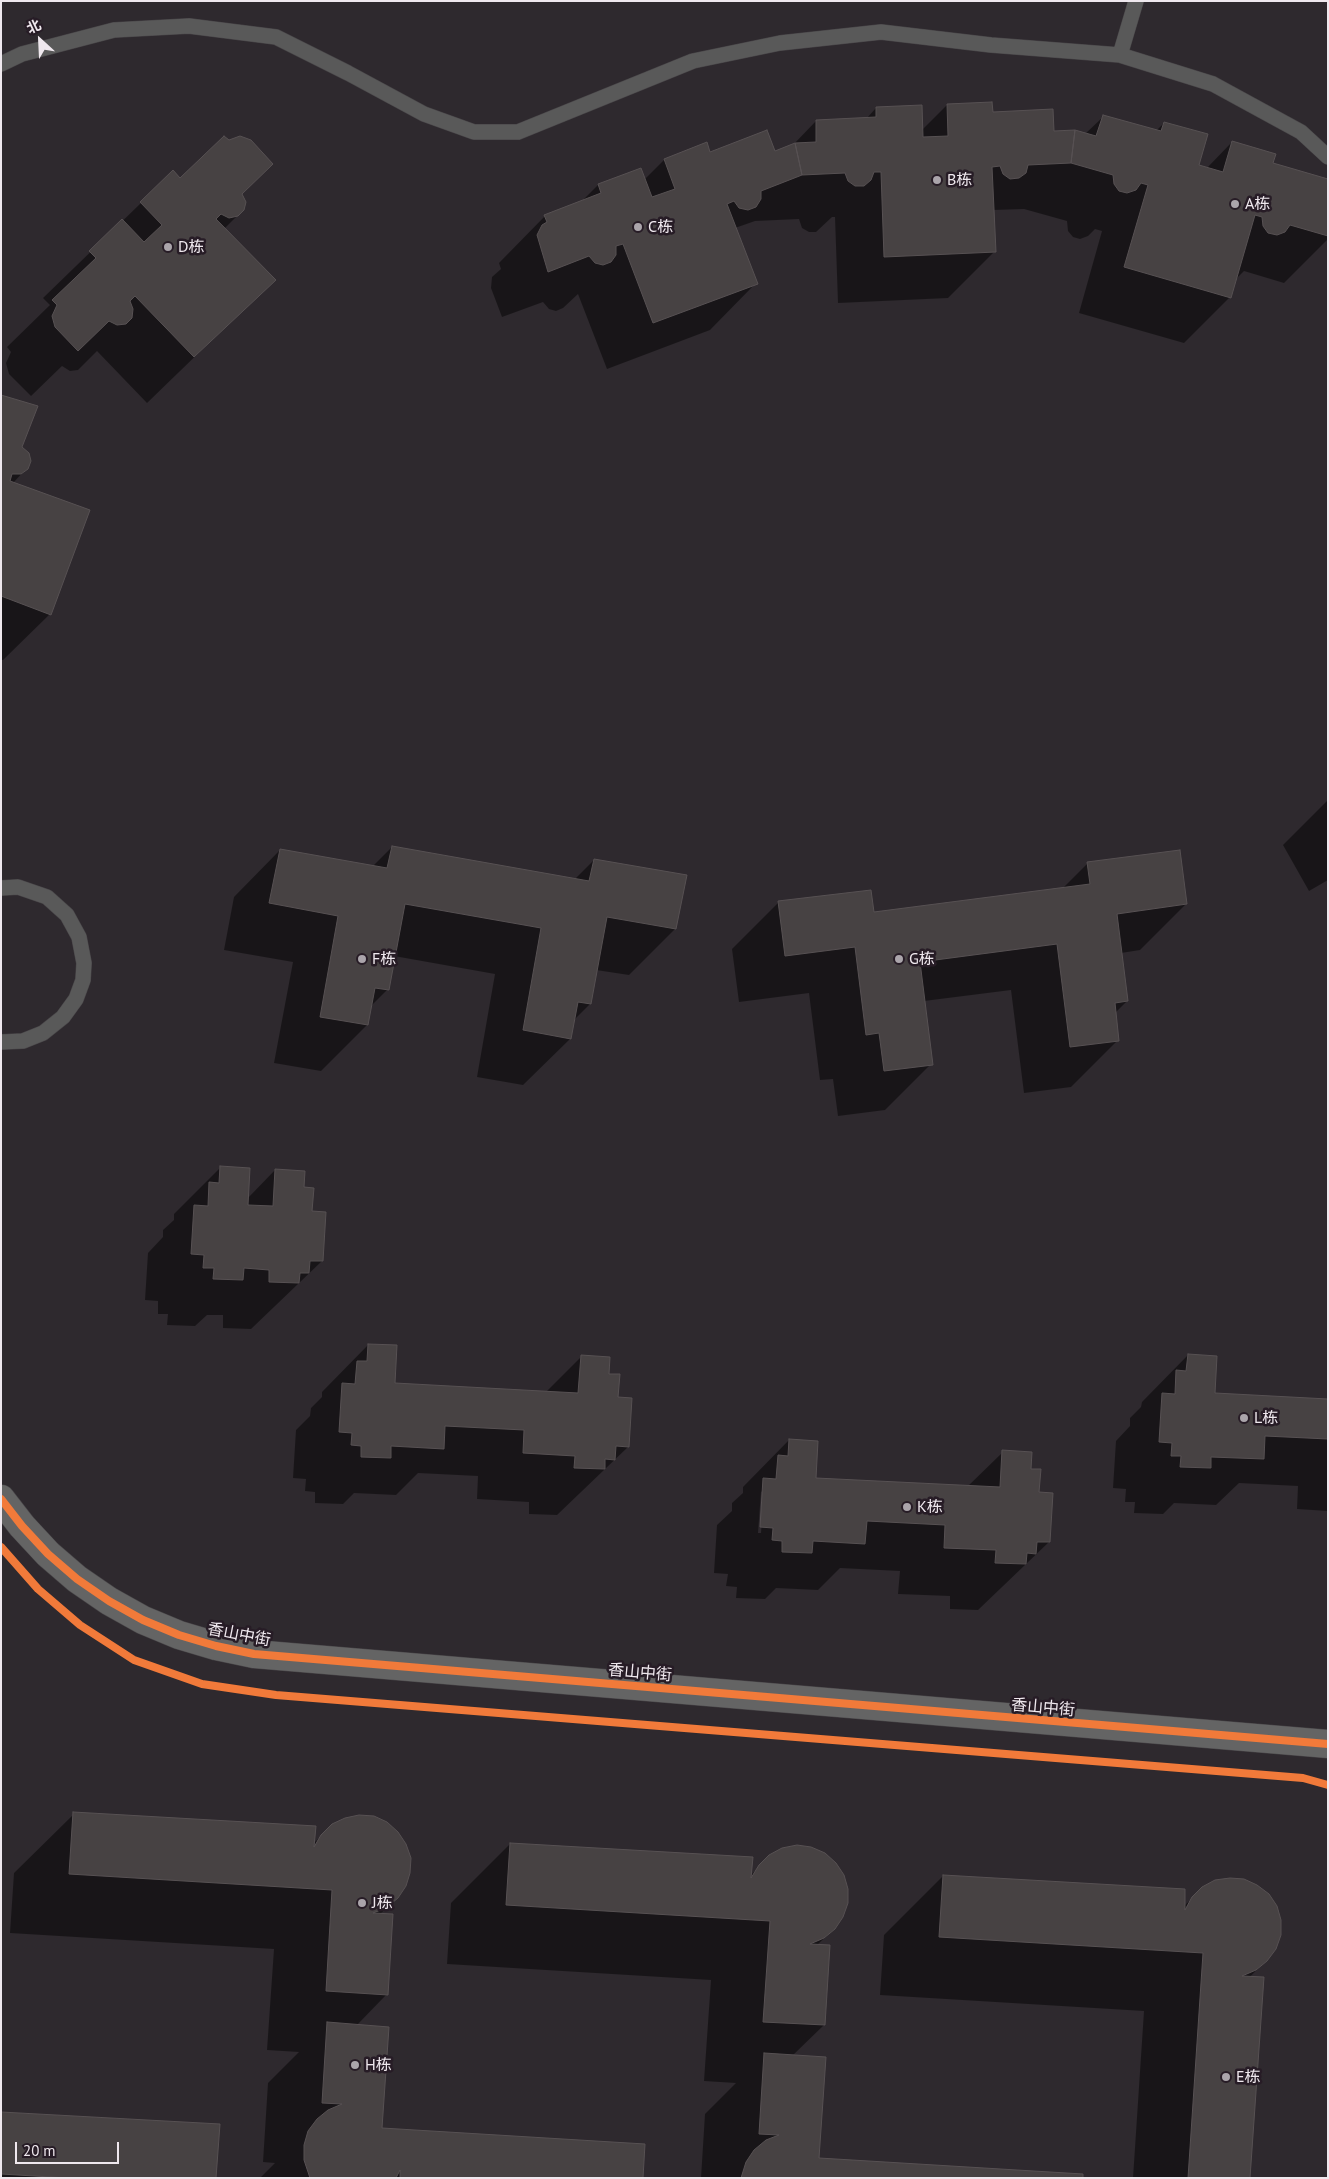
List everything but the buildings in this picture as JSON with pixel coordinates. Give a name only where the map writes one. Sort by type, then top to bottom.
[{"type":"street","name":"香山中街","points":[[1,1499],[22,1526],[48,1554],[77,1579],[109,1601],[143,1620],[179,1635],[216,1646],[254,1654],[1328,1744]]},
{"type":"lane","points":[[1120,55],[1136,1]]},
{"type":"lane","points":[[1,64],[22,54],[114,30],[189,26],[276,37],[424,114],[474,132],[518,132],[693,61],[780,43],[881,32],[991,45],[1120,55],[1212,84],[1301,132],[1328,158]]},
{"type":"lane","points":[[1,888],[18,887],[47,897],[67,915],[80,937],[84,963],[83,980],[76,999],[63,1017],[43,1033],[22,1041],[1,1042]]},
{"type":"cycle path","points":[[1,1499],[22,1526],[48,1554],[77,1579],[109,1601],[143,1620],[179,1635],[216,1646],[254,1654],[1328,1744]]},
{"type":"cycle path","points":[[1,1547],[38,1589],[80,1625],[134,1660],[202,1684],[276,1695],[1303,1778],[1328,1785]]},
{"type":"place","name":"B栋","points":[[937,180]]},
{"type":"place","name":"A栋","points":[[1235,204]]},
{"type":"place","name":"C栋","points":[[638,227]]},
{"type":"place","name":"D栋","points":[[168,247]]},
{"type":"place","name":"F栋","points":[[362,959]]},
{"type":"place","name":"G栋","points":[[899,959]]},
{"type":"place","name":"L栋","points":[[1244,1418]]},
{"type":"place","name":"K栋","points":[[907,1507]]},
{"type":"place","name":"J栋","points":[[362,1903]]},
{"type":"place","name":"H栋","points":[[355,2065]]},
{"type":"place","name":"E栋","points":[[1226,2077]]}]
